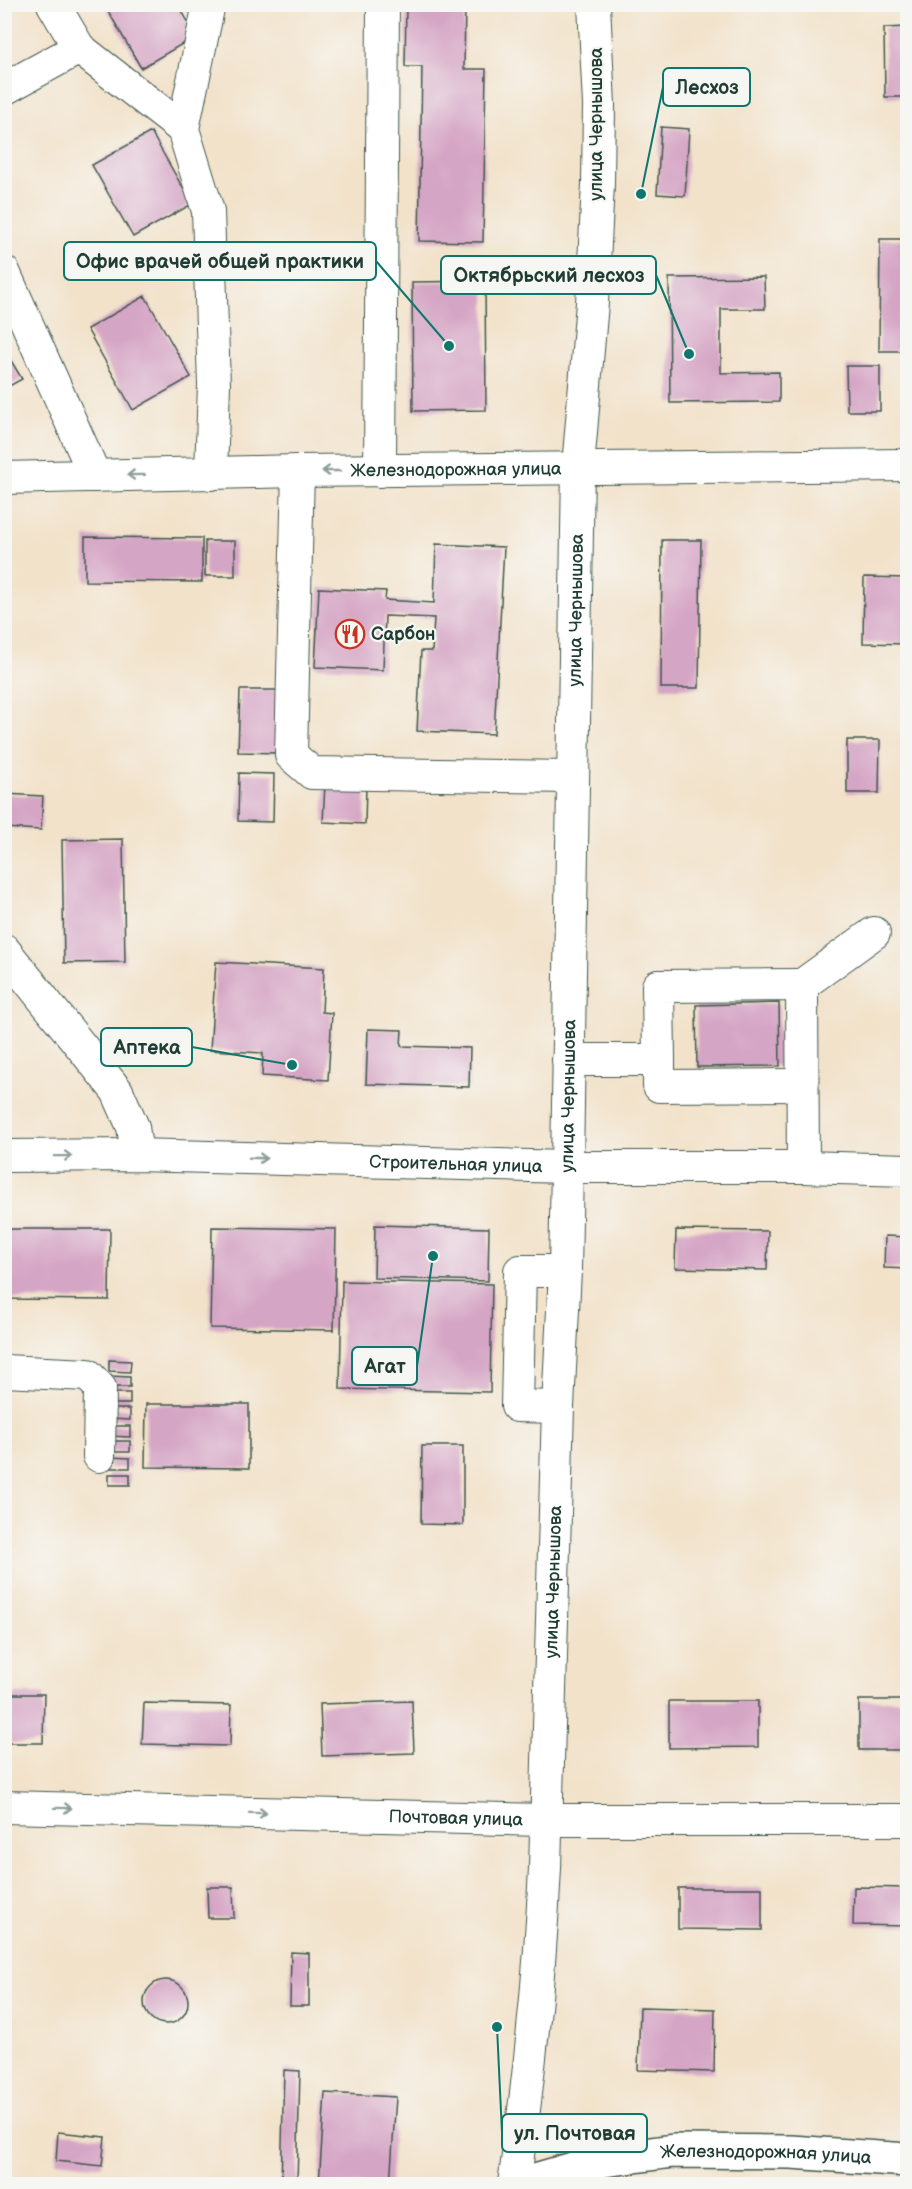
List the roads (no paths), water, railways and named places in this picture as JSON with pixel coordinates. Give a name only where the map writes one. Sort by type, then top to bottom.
[{"type":"main road","name":"Железнодорожная улица","points":[[521,2184],[604,2160],[673,2151],[781,2152],[908,2160]]},
{"type":"street","points":[[53,4],[79,48],[183,129]]},
{"type":"street","points":[[209,4],[183,129],[208,211],[214,384],[211,474]]},
{"type":"street","points":[[380,471],[383,4]]},
{"type":"street","name":"улица Чернышова","points":[[514,2184],[526,2106],[541,1942],[546,1820],[558,1407],[565,1271],[578,468],[592,303],[598,184],[600,105],[594,4]]},
{"type":"street","points":[[4,89],[79,48]]},
{"type":"street","points":[[4,272],[95,476]]},
{"type":"street","name":"Железнодорожная улица","points":[[4,478],[298,471],[908,465]]},
{"type":"street","points":[[298,471],[291,756],[312,773],[573,777]]},
{"type":"street","points":[[802,1085],[659,1086],[658,986],[802,985],[874,933]]},
{"type":"street","points":[[4,950],[117,1091],[133,1126],[137,1155]]},
{"type":"street","points":[[802,985],[803,1167]]},
{"type":"street","points":[[568,1060],[658,1060]]},
{"type":"street","name":"Строительная улица","points":[[4,1156],[137,1155],[567,1167],[803,1167],[908,1170]]},
{"type":"street","points":[[558,1407],[517,1406],[520,1271],[565,1271]]},
{"type":"street","points":[[4,1371],[88,1375],[100,1388],[99,1456]]},
{"type":"street","name":"Почтовая улица","points":[[4,1807],[546,1820],[908,1820]]},
{"type":"place","name":"Лесхоз","points":[[641,194]]},
{"type":"place","name":"Офис врачей общей практики","points":[[449,346]]},
{"type":"place","name":"Октябрьский лесхоз","points":[[689,354]]},
{"type":"place","name":"Сарбон","points":[[350,634]]},
{"type":"place","name":"Аптека","points":[[292,1065]]},
{"type":"place","name":"Агат","points":[[433,1256]]},
{"type":"place","name":"ул. Почтовая","points":[[497,2027]]}]
